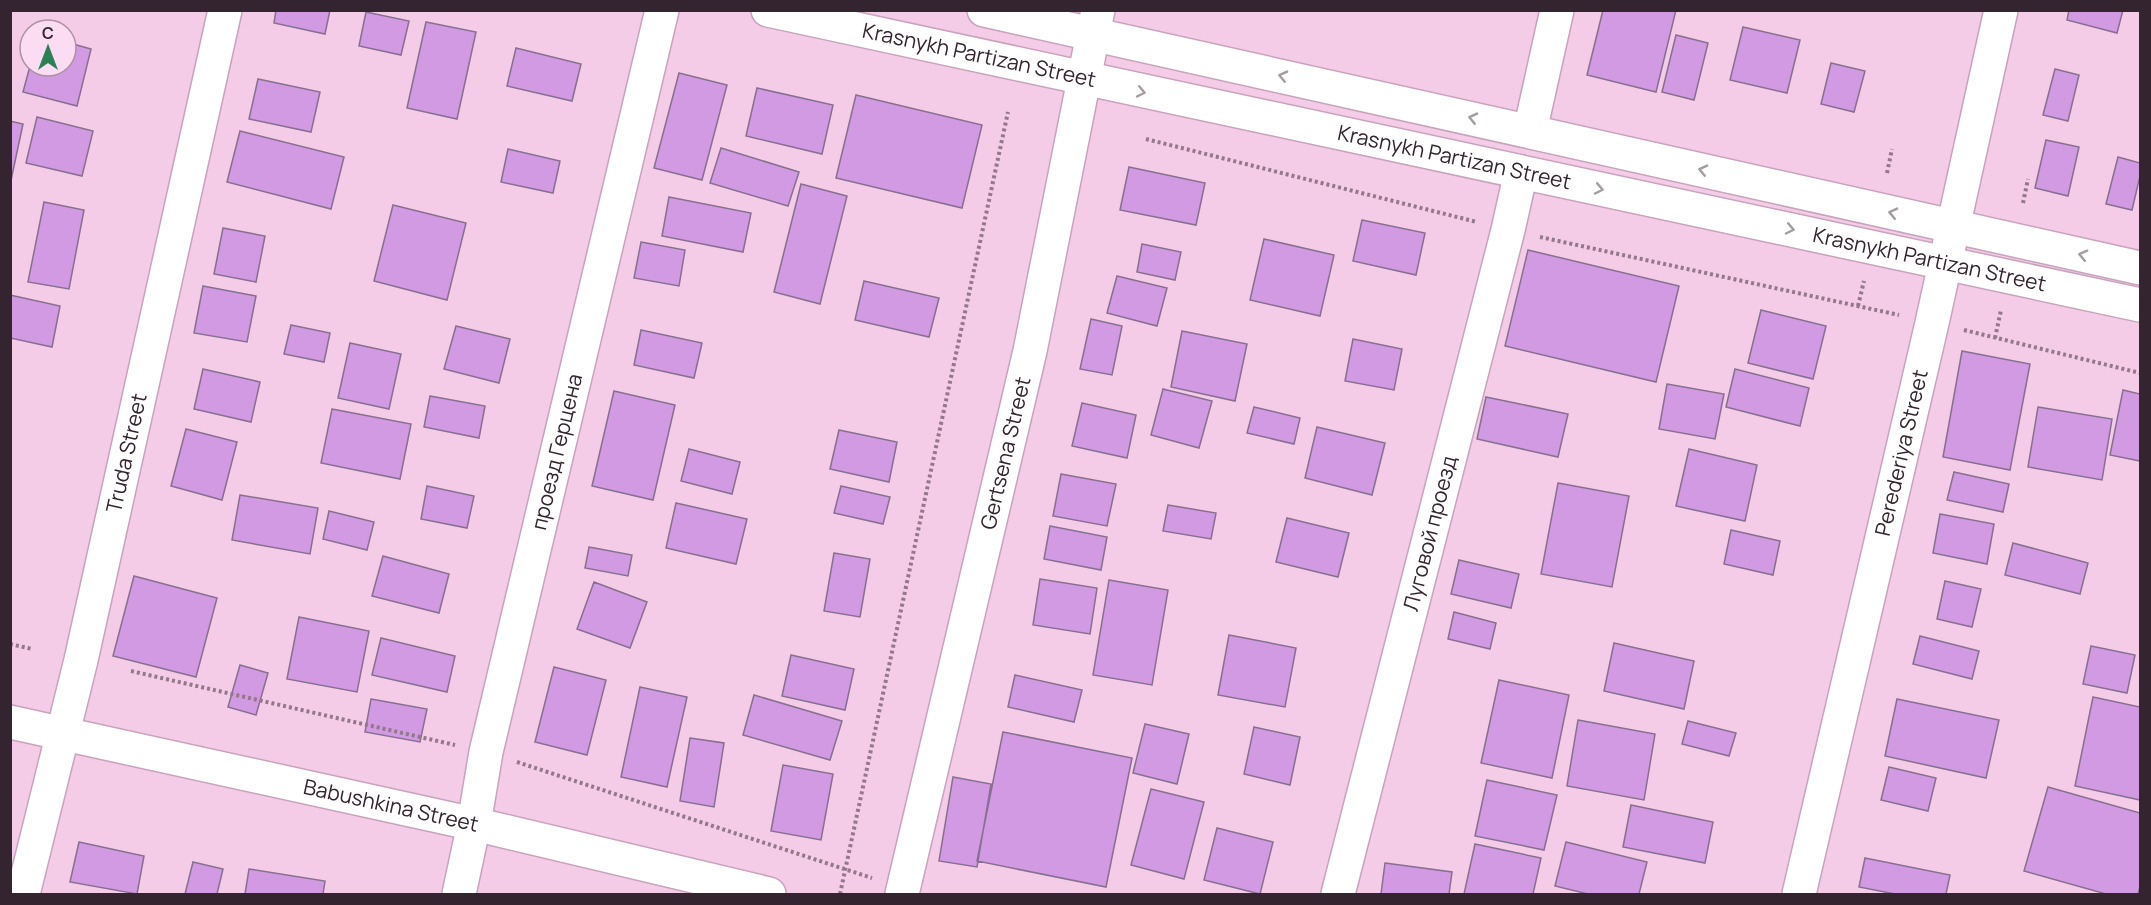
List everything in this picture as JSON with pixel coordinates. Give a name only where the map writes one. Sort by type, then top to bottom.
[{"type":"main road","name":"Truda Street","points":[[23,894],[64,733],[225,10]]},
{"type":"main road","name":"проезд Герцена","points":[[459,894],[486,752],[662,10]]},
{"type":"main road","name":"Krasnykh Partizan Street","points":[[768,10],[1084,80],[2140,305]]},
{"type":"main road","name":"Krasnykh Partizan Street","points":[[984,10],[1096,22],[1530,131],[2140,268]]},
{"type":"main road","points":[[1530,131],[1557,10]]},
{"type":"main road","name":"Perederiya Street","points":[[1799,894],[1946,262],[2001,10]]},
{"type":"main road","name":"Gertsena Street","points":[[903,891],[1030,351],[1096,22]]},
{"type":"main road","name":"Луговой проезд","points":[[1338,894],[1521,172]]},
{"type":"main road","name":"Babushkina Street","points":[[10,722],[474,824],[769,894]]},
{"type":"path","points":[[840,894],[1008,112]]},
{"type":"path","points":[[1887,173],[1892,149]]},
{"type":"path","points":[[2023,203],[2028,178]]},
{"type":"path","points":[[1858,306],[1865,273]]},
{"type":"path","points":[[1995,338],[2002,304]]},
{"type":"path","points":[[1962,330],[2140,373]]},
{"type":"path","points":[[10,644],[32,649]]},
{"type":"path","points":[[131,671],[486,752],[903,891]]},
{"type":"building","points":[[276,10],[330,10],[325,34],[274,23]]},
{"type":"building","points":[[1603,10],[1676,10],[1656,92],[1587,75]]},
{"type":"building","points":[[2069,10],[2123,10],[2117,33],[2067,20]]},
{"type":"building","points":[[366,12],[409,21],[401,55],[359,46]]},
{"type":"building","points":[[426,22],[476,32],[457,119],[407,108]]},
{"type":"building","points":[[1743,27],[1800,40],[1787,93],[1730,80]]},
{"type":"building","points":[[1676,35],[1708,43],[1694,100],[1662,92]]},
{"type":"building","points":[[78,45],[91,49],[77,106],[23,92],[27,78],[78,78]]},
{"type":"building","points":[[516,48],[581,64],[572,101],[507,86]]},
{"type":"building","points":[[1831,63],[1865,71],[1854,112],[1821,104]]},
{"type":"building","points":[[2055,69],[2079,75],[2068,121],[2043,115]]},
{"type":"building","points":[[679,73],[727,85],[702,180],[654,168]]},
{"type":"building","points":[[258,79],[320,92],[311,132],[249,119]]},
{"type":"building","points":[[757,88],[833,105],[822,154],[746,136]]},
{"type":"building","points":[[856,95],[982,125],[962,208],[836,178]]},
{"type":"building","points":[[37,117],[93,131],[82,176],[26,163]]},
{"type":"building","points":[[10,121],[23,124],[10,185]]},
{"type":"building","points":[[240,131],[344,157],[331,209],[227,182]]},
{"type":"building","points":[[2046,140],[2079,147],[2068,196],[2035,188]]},
{"type":"building","points":[[721,148],[799,172],[788,206],[710,183]]},
{"type":"building","points":[[508,149],[560,161],[553,193],[501,182]]},
{"type":"building","points":[[2118,157],[2140,163],[2140,176],[2132,210],[2106,204]]},
{"type":"building","points":[[1129,167],[1205,183],[1196,225],[1120,210]]},
{"type":"building","points":[[801,184],[847,196],[820,304],[774,292]]},
{"type":"building","points":[[669,197],[751,213],[743,252],[662,236]]},
{"type":"building","points":[[44,202],[84,210],[69,289],[28,282]]},
{"type":"building","points":[[393,205],[466,223],[447,300],[374,281]]},
{"type":"building","points":[[1362,220],[1425,233],[1416,275],[1353,261]]},
{"type":"building","points":[[223,228],[265,236],[256,282],[214,274]]},
{"type":"building","points":[[1264,239],[1334,255],[1320,316],[1250,300]]},
{"type":"building","points":[[641,242],[685,250],[679,286],[634,278]]},
{"type":"building","points":[[1142,244],[1181,252],[1175,280],[1137,272]]},
{"type":"building","points":[[1528,250],[1679,286],[1656,382],[1505,346]]},
{"type":"building","points":[[1117,276],[1167,288],[1157,326],[1107,313]]},
{"type":"building","points":[[864,281],[939,298],[929,337],[855,320]]},
{"type":"building","points":[[203,286],[256,296],[247,342],[194,333]]},
{"type":"building","points":[[10,295],[60,306],[52,347],[10,338]]},
{"type":"building","points":[[1761,310],[1826,326],[1813,379],[1748,363]]},
{"type":"building","points":[[1091,319],[1122,326],[1112,375],[1080,369]]},
{"type":"building","points":[[291,325],[330,333],[324,362],[284,354]]},
{"type":"building","points":[[456,326],[510,339],[499,383],[444,369]]},
{"type":"building","points":[[641,330],[702,343],[694,378],[634,365]]},
{"type":"building","points":[[1182,331],[1247,344],[1235,401],[1171,387]]},
{"type":"building","points":[[1353,339],[1402,349],[1394,390],[1345,381]]},
{"type":"building","points":[[350,343],[401,354],[389,409],[338,398]]},
{"type":"building","points":[[1962,351],[2030,364],[2010,470],[1943,457]]},
{"type":"building","points":[[203,369],[260,382],[251,422],[194,409]]},
{"type":"building","points":[[1735,369],[1809,388],[1800,426],[1726,407]]},
{"type":"building","points":[[1667,384],[1724,394],[1715,439],[1659,429]]},
{"type":"building","points":[[1163,389],[1212,401],[1199,448],[1151,435]]},
{"type":"building","points":[[2123,390],[2140,394],[2140,461],[2110,455]]},
{"type":"building","points":[[614,391],[675,405],[653,500],[592,486]]},
{"type":"building","points":[[430,396],[485,406],[479,438],[424,427]]},
{"type":"building","points":[[1486,397],[1568,414],[1558,457],[1477,439]]},
{"type":"building","points":[[1082,403],[1136,415],[1127,458],[1072,446]]},
{"type":"building","points":[[1254,407],[1300,418],[1294,444],[1247,433]]},
{"type":"building","points":[[2038,407],[2112,419],[2102,480],[2028,467]]},
{"type":"building","points":[[332,409],[411,424],[400,479],[321,463]]},
{"type":"building","points":[[1317,427],[1385,443],[1372,495],[1305,478]]},
{"type":"building","points":[[186,429],[237,442],[222,500],[171,486]]},
{"type":"building","points":[[839,430],[897,442],[889,482],[830,469]]},
{"type":"building","points":[[689,449],[740,462],[732,494],[681,481]]},
{"type":"building","points":[[1689,449],[1757,465],[1745,521],[1676,506]]},
{"type":"building","points":[[1954,472],[2009,484],[2003,512],[1947,500]]},
{"type":"building","points":[[1061,474],[1116,484],[1107,526],[1053,516]]},
{"type":"building","points":[[1558,483],[1629,496],[1612,587],[1541,574]]},
{"type":"building","points":[[427,486],[474,496],[467,528],[421,519]]},
{"type":"building","points":[[841,486],[890,497],[883,524],[834,513]]},
{"type":"building","points":[[240,495],[318,508],[310,554],[232,540]]},
{"type":"building","points":[[676,503],[747,519],[736,564],[666,548]]},
{"type":"building","points":[[1168,505],[1216,513],[1211,539],[1163,531]]},
{"type":"building","points":[[329,511],[374,522],[367,550],[323,539]]},
{"type":"building","points":[[1940,514],[1994,524],[1987,564],[1933,553]]},
{"type":"building","points":[[1287,518],[1349,533],[1338,577],[1276,562]]},
{"type":"building","points":[[1050,526],[1107,537],[1101,570],[1044,559]]},
{"type":"building","points":[[1731,530],[1780,541],[1773,575],[1724,564]]},
{"type":"building","points":[[2013,543],[2088,563],[2080,594],[2005,575]]},
{"type":"building","points":[[589,547],[632,555],[628,576],[585,568]]},
{"type":"building","points":[[834,553],[870,559],[860,617],[824,611]]},
{"type":"building","points":[[383,556],[449,574],[439,613],[372,596]]},
{"type":"building","points":[[1459,560],[1519,574],[1511,608],[1451,594]]},
{"type":"building","points":[[134,576],[217,598],[196,677],[113,656]]},
{"type":"building","points":[[1040,579],[1097,588],[1090,634],[1033,625]]},
{"type":"building","points":[[1109,580],[1168,590],[1152,685],[1093,675]]},
{"type":"building","points":[[1945,581],[1981,589],[1972,627],[1937,619]]},
{"type":"building","points":[[594,582],[647,602],[630,648],[577,629]]},
{"type":"building","points":[[1454,612],[1496,623],[1490,649],[1448,639]]},
{"type":"building","points":[[299,617],[369,631],[357,692],[287,679]]},
{"type":"building","points":[[1229,635],[1296,648],[1285,707],[1218,695]]},
{"type":"building","points":[[1920,636],[1979,651],[1972,679],[1913,664]]},
{"type":"building","points":[[381,638],[455,656],[447,692],[372,675]]},
{"type":"building","points":[[1614,643],[1694,661],[1684,709],[1604,691]]},
{"type":"building","points":[[2091,646],[2135,655],[2127,693],[2083,684]]},
{"type":"building","points":[[791,655],[854,669],[845,710],[782,696]]},
{"type":"building","points":[[240,665],[268,673],[256,715],[228,707]]},
{"type":"building","points":[[554,667],[606,680],[587,755],[535,742]]},
{"type":"building","points":[[1015,675],[1082,690],[1074,722],[1008,707]]},
{"type":"building","points":[[1499,680],[1569,695],[1552,778],[1481,763]]},
{"type":"building","points":[[640,687],[687,697],[667,787],[621,777]]},
{"type":"building","points":[[754,695],[842,721],[830,760],[743,735]]},
{"type":"building","points":[[2093,697],[2140,707],[2140,800],[2075,786]]},
{"type":"building","points":[[371,699],[427,709],[420,742],[365,732]]},
{"type":"building","points":[[1897,699],[1999,720],[1986,778],[1885,756]]},
{"type":"building","points":[[1578,720],[1655,734],[1644,800],[1567,786]]},
{"type":"building","points":[[1688,721],[1736,733],[1729,756],[1682,744]]},
{"type":"building","points":[[1145,724],[1189,734],[1177,784],[1133,773]]},
{"type":"building","points":[[1254,727],[1300,737],[1290,785],[1244,774]]},
{"type":"building","points":[[1003,732],[1132,758],[1106,887],[977,861]]},
{"type":"building","points":[[690,738],[724,743],[714,807],[680,801]]},
{"type":"building","points":[[783,765],[833,774],[821,840],[771,831]]},
{"type":"building","points":[[1889,767],[1936,778],[1928,811],[1881,800]]},
{"type":"building","points":[[953,777],[991,784],[977,867],[939,861]]},
{"type":"building","points":[[1487,780],[1557,795],[1544,850],[1475,836]]},
{"type":"building","points":[[2048,787],[2140,813],[2140,886],[2138,894],[2106,894],[2024,871]]},
{"type":"building","points":[[1151,789],[1204,802],[1184,879],[1131,865]]},
{"type":"building","points":[[1631,805],[1713,822],[1705,863],[1623,847]]},
{"type":"building","points":[[1217,828],[1273,842],[1260,894],[1204,880]]},
{"type":"building","points":[[79,842],[144,856],[137,894],[70,882]]},
{"type":"building","points":[[1566,842],[1647,862],[1639,894],[1588,894],[1555,886]]},
{"type":"building","points":[[1475,844],[1541,858],[1533,894],[1464,894]]},
{"type":"building","points":[[1865,858],[1950,875],[1946,894],[1895,894],[1859,887]]},
{"type":"building","points":[[193,862],[223,869],[217,894],[185,894]]},
{"type":"building","points":[[1385,863],[1452,872],[1449,894],[1381,894]]},
{"type":"building","points":[[249,869],[325,881],[323,894],[245,894]]}]
